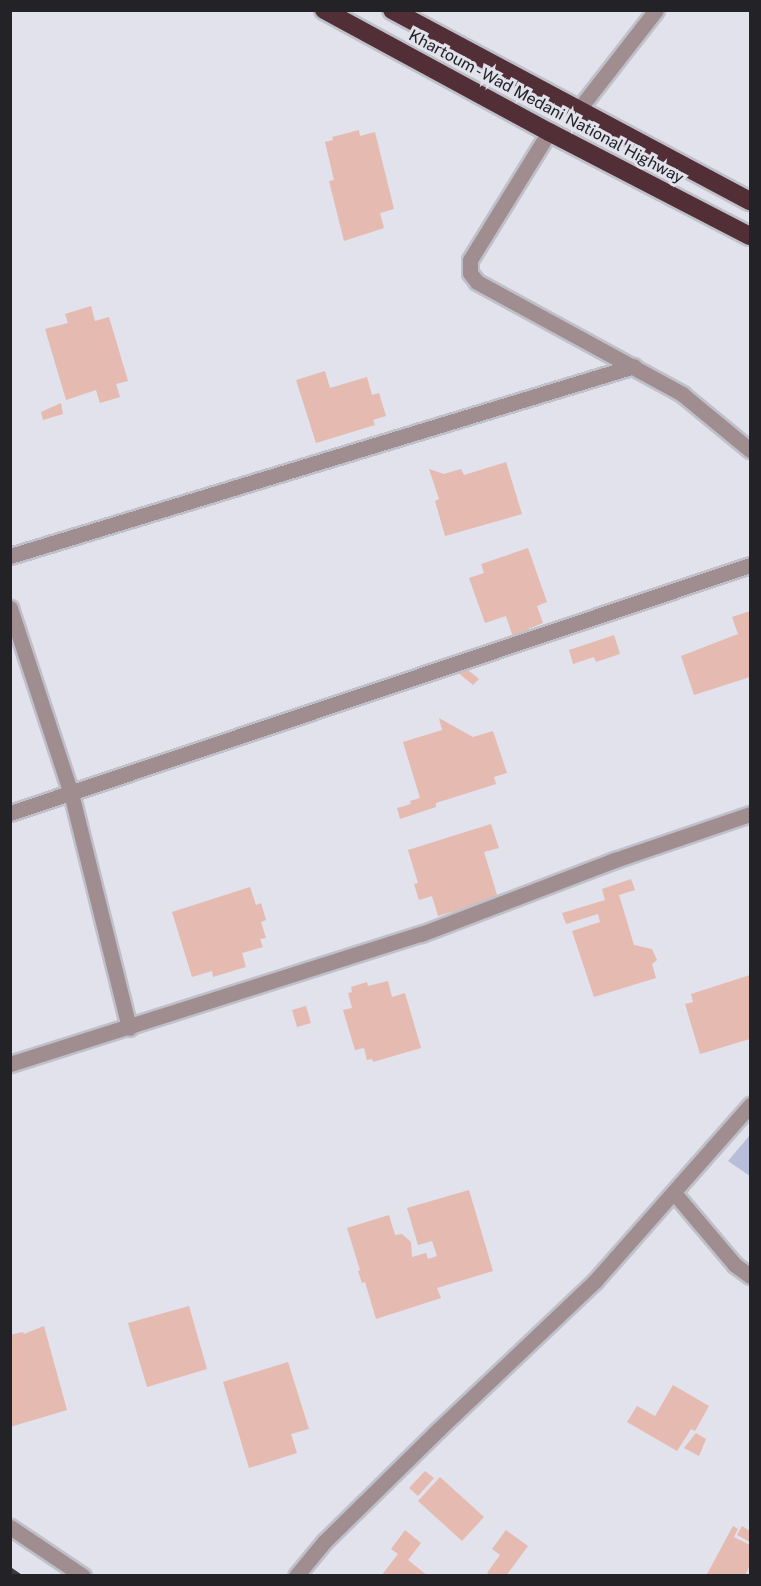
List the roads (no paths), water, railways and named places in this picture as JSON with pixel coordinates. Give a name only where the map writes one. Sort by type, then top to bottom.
[{"type":"highway","name":"Khartoum - Wad Medani National Highway","points":[[324,10],[549,132],[750,236]]},
{"type":"highway","name":"Khartoum - Wad Medani National Highway","points":[[392,10],[750,201]]},
{"type":"street","points":[[579,109],[656,10]]},
{"type":"street","points":[[549,132],[470,260],[470,273],[477,282],[682,394],[750,450]]},
{"type":"street","points":[[10,556],[634,366]]},
{"type":"street","points":[[10,813],[750,565]]},
{"type":"street","points":[[10,608],[70,793],[129,1028]]},
{"type":"street","points":[[10,1064],[422,934],[615,860],[750,814]]},
{"type":"street","points":[[296,1575],[324,1542],[438,1429],[595,1281],[675,1194],[750,1105]]},
{"type":"street","points":[[675,1194],[735,1265],[750,1276]]},
{"type":"street","points":[[10,1527],[83,1575]]},
{"type":"railway","points":[[10,1569],[20,1576]]}]
